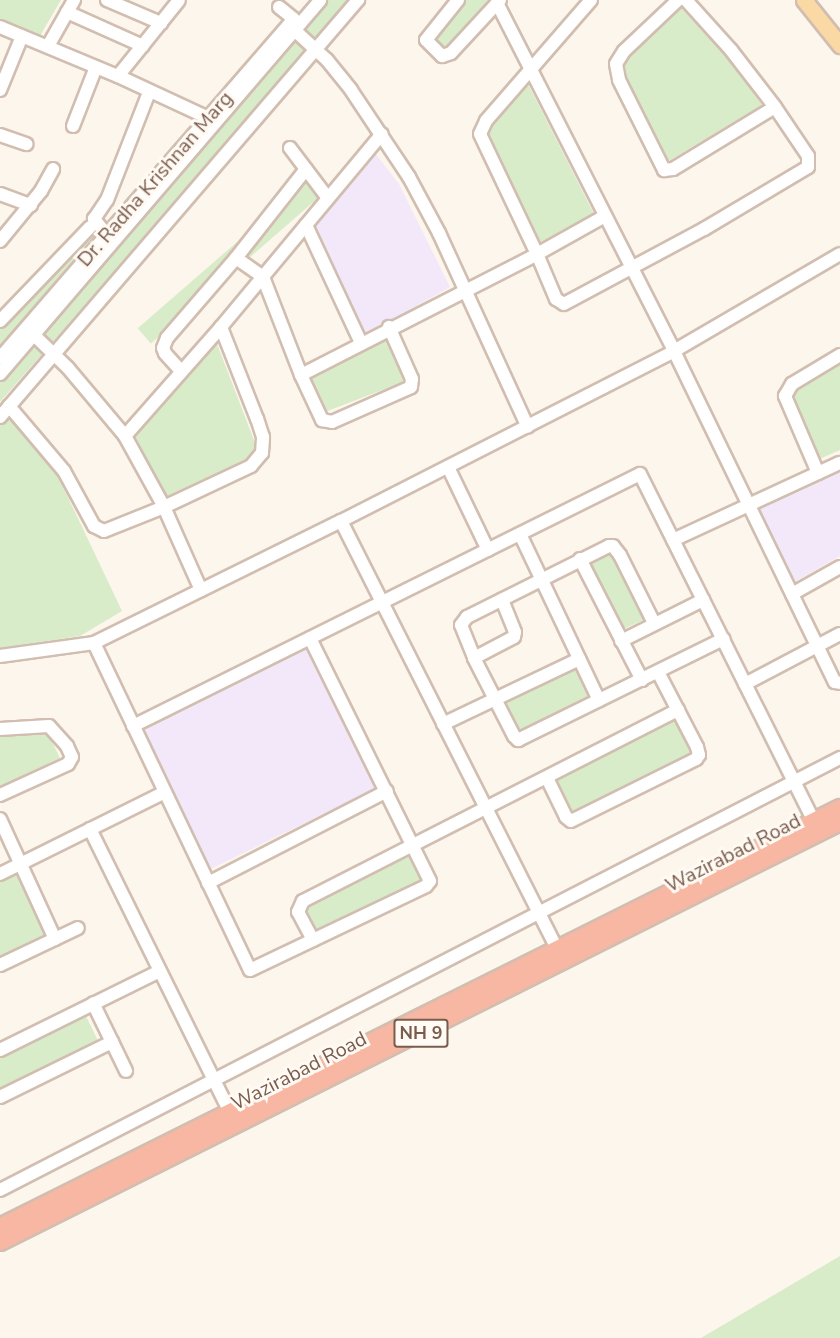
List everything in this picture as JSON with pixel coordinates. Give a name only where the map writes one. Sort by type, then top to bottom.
[{"type":"highway","name":"Wazirabad Road","points":[[0,1242],[560,956],[840,808]]},
{"type":"highway","name":"Wazirabad Road","points":[[0,1227],[230,1112],[840,822]]},
{"type":"main road","points":[[804,0],[840,45]]},
{"type":"main road","points":[[815,0],[840,32]]},
{"type":"street","points":[[48,46],[74,0]]},
{"type":"street","points":[[107,0],[161,23]]},
{"type":"street","points":[[118,76],[179,0]]},
{"type":"street","name":"Dr. Radha Krishnan Marg","points":[[0,358],[212,119],[310,0]]},
{"type":"street","points":[[292,24],[320,0]]},
{"type":"street","points":[[221,327],[258,419],[263,437],[262,453],[250,466],[164,507],[104,531],[96,529],[64,471],[3,413],[358,0]]},
{"type":"street","points":[[458,0],[426,40],[442,56],[452,52],[499,2],[530,68],[674,351],[835,682],[840,683]]},
{"type":"street","points":[[591,0],[486,120],[480,134],[559,303],[564,304],[632,268],[808,167],[808,156],[775,107],[731,50],[686,0]]},
{"type":"street","points":[[678,0],[624,51],[616,64],[620,80],[664,170],[673,169],[775,107]]},
{"type":"street","points":[[279,7],[351,90],[409,177],[439,232],[464,292],[528,427]]},
{"type":"street","points":[[67,12],[143,46]]},
{"type":"street","points":[[0,27],[118,76],[212,119],[35,336],[0,374]]},
{"type":"street","points":[[0,90],[22,36]]},
{"type":"street","points":[[73,126],[96,67]]},
{"type":"street","points":[[107,235],[94,219],[107,200],[149,92]]},
{"type":"street","points":[[125,436],[221,327],[327,197],[382,134]]},
{"type":"street","points":[[0,135],[26,144]]},
{"type":"street","points":[[290,147],[327,197]]},
{"type":"street","points":[[0,241],[32,205],[53,169]]},
{"type":"street","points":[[181,371],[165,353],[163,348],[167,338],[236,258],[306,169]]},
{"type":"street","points":[[0,194],[32,205]]},
{"type":"street","points":[[301,375],[389,327],[537,254],[605,216]]},
{"type":"street","points":[[306,225],[361,343]]},
{"type":"street","points":[[0,321],[90,227]]},
{"type":"street","points":[[0,656],[94,643],[528,427],[674,351],[840,254]]},
{"type":"street","points":[[236,258],[263,277],[319,417],[327,422],[406,390],[412,383],[389,327]]},
{"type":"street","points":[[35,336],[55,354],[125,436],[164,507],[201,590]]},
{"type":"street","points":[[818,473],[785,396],[792,384],[840,355]]},
{"type":"street","points":[[673,540],[840,463]]},
{"type":"street","points":[[448,467],[488,550]]},
{"type":"street","points":[[133,726],[640,474],[814,821]]},
{"type":"street","points":[[341,521],[560,956]]},
{"type":"street","points":[[520,534],[599,700]]},
{"type":"street","points":[[654,623],[613,546],[580,559],[463,621],[461,632],[518,740],[723,639]]},
{"type":"street","points":[[580,559],[642,680]]},
{"type":"street","points":[[792,594],[840,567]]},
{"type":"street","points":[[474,658],[514,637],[515,632],[502,599]]},
{"type":"street","points":[[621,641],[703,600]]},
{"type":"street","points":[[745,684],[840,634]]},
{"type":"street","points":[[94,643],[250,970],[429,884],[430,878],[414,844],[310,638]]},
{"type":"street","points":[[443,724],[579,659]]},
{"type":"street","points":[[547,778],[566,817],[571,821],[692,762],[699,755],[698,751],[658,672]]},
{"type":"street","points":[[312,940],[298,912],[303,901],[678,710]]},
{"type":"street","points":[[0,729],[49,726],[67,746],[72,758],[68,764],[0,795]]},
{"type":"street","points":[[0,1190],[840,758]]},
{"type":"street","points":[[208,883],[387,791]]},
{"type":"street","points":[[0,874],[165,792]]},
{"type":"street","points":[[0,819],[56,939]]},
{"type":"street","points":[[90,829],[230,1112]]},
{"type":"street","points":[[0,965],[78,928]]},
{"type":"street","points":[[0,1050],[160,971]]},
{"type":"street","points":[[93,1003],[126,1071]]},
{"type":"street","points":[[0,1097],[112,1042]]},
{"type":"shaded area","points":[[375,153],[399,184],[450,287],[358,339],[308,228]]},
{"type":"shaded area","points":[[840,468],[840,556],[789,585],[753,508]]},
{"type":"shaded area","points":[[307,644],[377,788],[206,871],[136,727]]},
{"type":"green space","points":[[0,0],[61,0],[37,41],[0,23]]},
{"type":"green space","points":[[315,0],[352,0],[0,402],[0,369]]},
{"type":"green space","points":[[463,0],[490,0],[443,54],[428,40]]},
{"type":"green space","points":[[679,6],[726,56],[762,105],[660,166],[616,70]]},
{"type":"green space","points":[[525,78],[594,214],[533,246],[478,133]]},
{"type":"green space","points":[[306,182],[319,197],[151,343],[138,328]]},
{"type":"green space","points":[[90,223],[103,235],[0,352],[0,324]]},
{"type":"green space","points":[[389,335],[407,381],[322,413],[304,368]]},
{"type":"green space","points":[[214,336],[259,453],[163,498],[132,435]]},
{"type":"green space","points":[[840,362],[840,450],[815,461],[783,395]]},
{"type":"green space","points":[[6,410],[55,470],[122,611],[80,636],[0,648],[0,417]]},
{"type":"green space","points":[[613,549],[646,619],[618,631],[586,562]]},
{"type":"green space","points":[[575,666],[592,700],[517,738],[499,705]]},
{"type":"green space","points":[[677,718],[695,754],[569,818],[550,782]]},
{"type":"green space","points":[[47,732],[60,758],[0,787],[0,734]]},
{"type":"green space","points":[[410,853],[423,879],[312,936],[299,910]]},
{"type":"green space","points":[[19,871],[49,936],[0,959],[0,880]]},
{"type":"green space","points":[[86,1016],[99,1043],[0,1091],[0,1058]]},
{"type":"green space","points":[[840,1256],[840,1338],[701,1338]]}]
